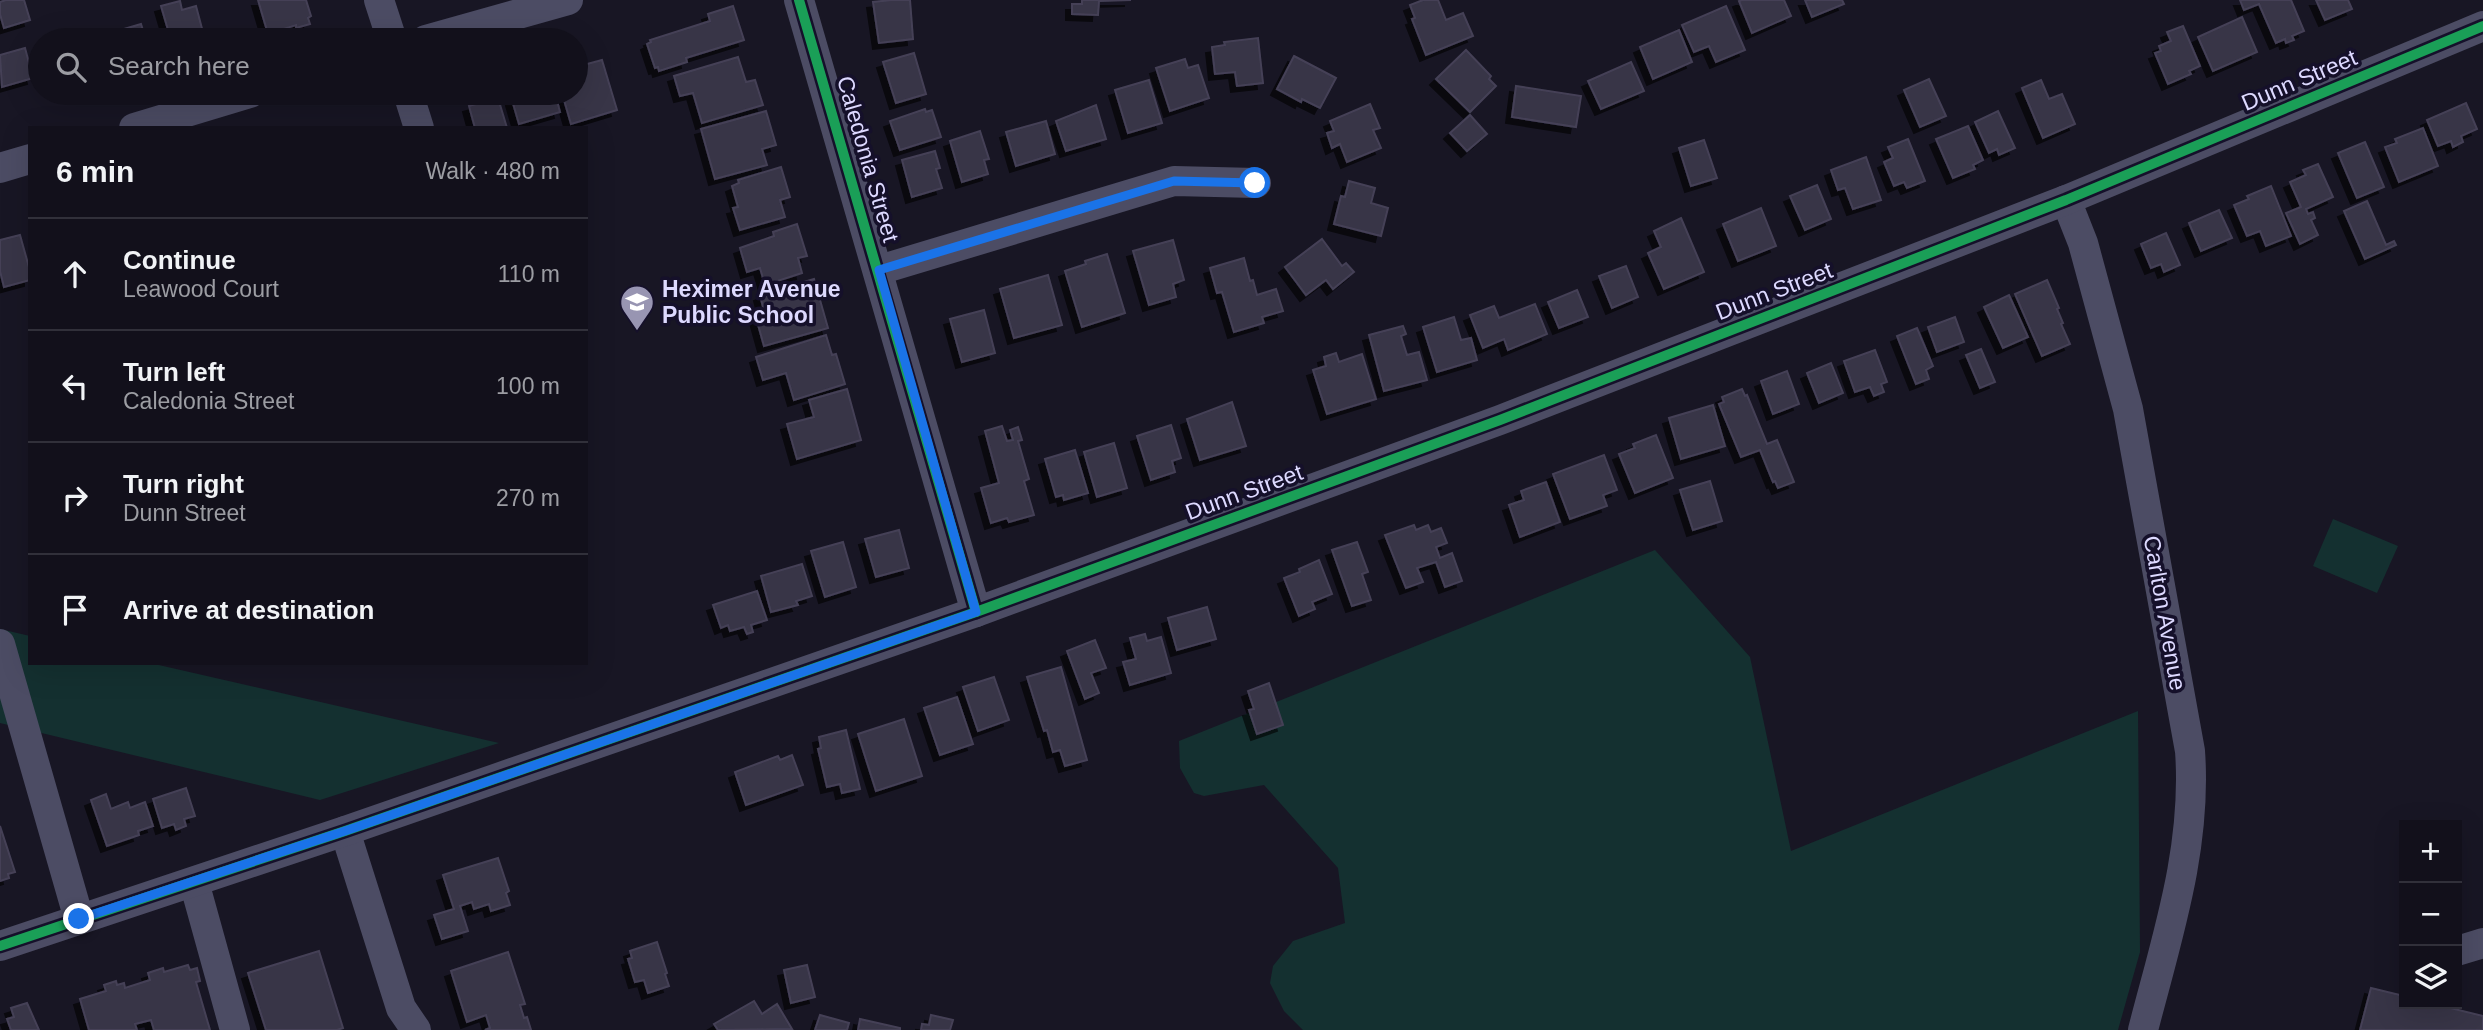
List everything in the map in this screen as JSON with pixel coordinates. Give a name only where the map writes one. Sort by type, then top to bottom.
[{"type":"street","points":[[380,0],[388,28]]},
{"type":"street","points":[[469,28],[568,0]]},
{"type":"street","name":"Caledonia Street","points":[[799,0],[976,612]]},
{"type":"street","name":"Dunn Street","points":[[0,946],[345,831],[976,612],[1500,420],[2066,200],[2483,26]]},
{"type":"street","points":[[141,126],[210,105]]},
{"type":"street","points":[[412,105],[418,126]]},
{"type":"street","points":[[0,168],[28,160]]},
{"type":"street","points":[[879,270],[1174,181],[1255,183]]},
{"type":"street","name":"Carlton Avenue","points":[[2066,200],[2083,243],[2128,410],[2190,751],[2193,789],[2178,898],[2143,1030]]},
{"type":"street","points":[[0,644],[79,919]]},
{"type":"street","points":[[345,831],[401,1008],[416,1030]]},
{"type":"street","points":[[194,882],[236,1030]]},
{"type":"street","points":[[2462,949],[2483,943]]},
{"type":"green space","points":[[2333,519],[2398,546],[2377,593],[2313,566]]},
{"type":"green space","points":[[1655,550],[1750,657],[1791,851],[2138,711],[2140,952],[2118,1030],[1303,1030],[1284,1011],[1270,983],[1273,966],[1293,941],[1345,923],[1338,868],[1264,785],[1204,796],[1194,793],[1180,768],[1179,741]]},
{"type":"green space","points":[[0,629],[28,636],[28,665],[159,665],[499,743],[320,800],[0,723]]},
{"type":"building","points":[[24,0],[30,20],[4,28],[0,2]]},
{"type":"building","points":[[258,0],[306,0],[311,16],[308,18],[310,24],[296,28],[296,25],[266,28]]},
{"type":"building","points":[[910,0],[913,39],[879,43],[873,2]]},
{"type":"building","points":[[1082,0],[1131,0],[1099,1],[1098,15],[1072,14],[1072,4],[1082,4]]},
{"type":"building","points":[[1423,0],[1438,0],[1446,20],[1463,13],[1473,36],[1426,55],[1412,19],[1415,18],[1410,5]]},
{"type":"building","points":[[1784,0],[1791,16],[1752,33],[1739,1]]},
{"type":"building","points":[[1805,0],[1842,0],[1844,4],[1812,17]]},
{"type":"building","points":[[2240,0],[2291,0],[2304,31],[2292,36],[2294,40],[2286,43],[2285,39],[2276,43],[2259,4],[2244,10]]},
{"type":"building","points":[[2316,0],[2348,0],[2352,9],[2325,20]]},
{"type":"building","points":[[180,1],[182,10],[196,6],[202,28],[167,28],[161,6]]},
{"type":"building","points":[[733,6],[744,40],[686,58],[687,62],[659,71],[658,67],[655,68],[647,44],[650,40],[710,21],[708,14]]},
{"type":"building","points":[[1726,6],[1745,50],[1716,62],[1709,46],[1694,52],[1682,25]]},
{"type":"building","points":[[2242,17],[2257,52],[2213,71],[2198,37]]},
{"type":"building","points":[[2183,26],[2200,66],[2189,71],[2191,74],[2168,84],[2155,53],[2161,51],[2159,46],[2171,41],[2167,32]]},
{"type":"building","points":[[1679,30],[1692,62],[1653,79],[1640,47]]},
{"type":"building","points":[[1258,38],[1263,83],[1237,86],[1235,72],[1215,74],[1212,47],[1225,45],[1224,42]]},
{"type":"building","points":[[25,48],[28,79],[2,87],[0,55]]},
{"type":"building","points":[[1466,50],[1491,76],[1489,79],[1496,86],[1470,112],[1436,79]]},
{"type":"building","points":[[914,53],[926,94],[896,103],[883,62]]},
{"type":"building","points":[[1294,56],[1336,78],[1320,108],[1302,99],[1301,102],[1277,89]]},
{"type":"building","points":[[738,57],[746,82],[755,80],[763,105],[702,123],[693,93],[680,96],[674,76]]},
{"type":"building","points":[[1185,59],[1188,68],[1198,65],[1209,98],[1170,111],[1156,68]]},
{"type":"building","points":[[602,60],[617,110],[571,124],[565,105],[588,105],[588,64]]},
{"type":"building","points":[[1631,62],[1644,91],[1601,109],[1588,81]]},
{"type":"building","points":[[1929,79],[1946,116],[1920,127],[1904,90]]},
{"type":"building","points":[[1149,80],[1162,123],[1128,133],[1115,90]]},
{"type":"building","points":[[2041,80],[2049,99],[2062,94],[2075,124],[2043,138],[2022,88]]},
{"type":"building","points":[[1516,86],[1581,96],[1576,127],[1512,117]]},
{"type":"building","points":[[2466,103],[2477,129],[2461,136],[2463,142],[2453,147],[2451,141],[2438,146],[2427,120]]},
{"type":"building","points":[[1370,104],[1380,128],[1373,130],[1381,148],[1347,162],[1340,144],[1332,148],[1327,133],[1334,131],[1330,121]]},
{"type":"building","points":[[500,105],[506,126],[474,126],[469,106]]},
{"type":"building","points":[[513,105],[558,105],[560,112],[519,124]]},
{"type":"building","points":[[1096,105],[1106,139],[1066,151],[1056,121]]},
{"type":"building","points":[[925,109],[926,112],[932,110],[941,137],[900,150],[890,121]]},
{"type":"building","points":[[766,111],[776,145],[762,149],[767,165],[715,179],[701,129]]},
{"type":"building","points":[[1998,111],[2015,148],[1999,155],[1997,149],[1989,153],[1975,122]]},
{"type":"building","points":[[1470,115],[1487,134],[1467,151],[1450,133]]},
{"type":"building","points":[[1046,121],[1055,154],[1016,166],[1006,132]]},
{"type":"building","points":[[1968,126],[1983,160],[1973,165],[1975,169],[1953,178],[1936,139]]},
{"type":"building","points":[[2423,128],[2438,166],[2399,182],[2385,147],[2397,143],[2395,139]]},
{"type":"building","points":[[980,131],[989,159],[984,160],[988,174],[962,182],[950,141]]},
{"type":"building","points":[[1908,139],[1925,181],[1907,188],[1904,182],[1894,186],[1884,162],[1893,158],[1888,147]]},
{"type":"building","points":[[1704,140],[1717,178],[1691,186],[1679,148]]},
{"type":"building","points":[[2365,142],[2384,187],[2357,198],[2338,153]]},
{"type":"building","points":[[935,151],[940,168],[936,169],[942,188],[912,197],[902,160]]},
{"type":"building","points":[[1866,157],[1881,200],[1853,209],[1845,188],[1838,190],[1831,170]]},
{"type":"building","points":[[2318,164],[2333,197],[2306,209],[2308,214],[2313,212],[2315,218],[2311,220],[2318,235],[2300,244],[2286,213],[2301,207],[2290,182],[2306,175],[2303,170]]},
{"type":"building","points":[[781,167],[790,197],[780,200],[785,217],[740,230],[733,208],[738,207],[732,186],[739,183],[738,180]]},
{"type":"building","points":[[1349,181],[1375,188],[1371,203],[1388,208],[1381,236],[1334,224],[1341,196],[1345,197]]},
{"type":"building","points":[[1817,185],[1831,219],[1805,230],[1790,196]]},
{"type":"building","points":[[2271,186],[2291,236],[2266,246],[2260,231],[2247,236],[2234,205]]},
{"type":"building","points":[[2367,201],[2386,245],[2394,241],[2396,245],[2365,259],[2344,211]]},
{"type":"building","points":[[1761,208],[1776,246],[1738,261],[1723,224]]},
{"type":"building","points":[[2219,210],[2232,238],[2201,251],[2189,223]]},
{"type":"building","points":[[1681,218],[1704,272],[1664,289],[1648,253],[1661,247],[1654,231]]},
{"type":"building","points":[[797,224],[807,256],[798,258],[802,273],[765,285],[760,268],[747,272],[740,248],[774,236],[773,232]]},
{"type":"building","points":[[2166,233],[2180,265],[2164,272],[2161,264],[2151,268],[2141,244]]},
{"type":"building","points":[[20,235],[28,264],[28,281],[4,287],[0,271],[0,240]]},
{"type":"building","points":[[1322,239],[1342,266],[1346,263],[1354,272],[1333,289],[1326,280],[1306,295],[1285,267]]},
{"type":"building","points":[[1173,240],[1184,280],[1173,284],[1176,297],[1149,305],[1133,251]]},
{"type":"building","points":[[1107,254],[1125,313],[1082,327],[1065,271]]},
{"type":"building","points":[[1244,258],[1257,295],[1276,289],[1283,311],[1262,317],[1264,323],[1234,332],[1222,292],[1217,293],[1210,268]]},
{"type":"building","points":[[1626,266],[1638,297],[1612,308],[1599,276]]},
{"type":"building","points":[[1048,275],[1062,325],[1014,338],[1000,289]]},
{"type":"building","points":[[814,279],[828,328],[764,346],[755,314],[764,311],[760,295]]},
{"type":"building","points":[[2047,280],[2070,344],[2042,356],[2015,294]]},
{"type":"building","points":[[1577,290],[1588,317],[1559,328],[1548,302]]},
{"type":"building","points":[[2009,295],[2028,337],[2003,348],[1984,307]]},
{"type":"building","points":[[1535,304],[1547,334],[1508,350],[1504,339],[1483,348],[1470,315],[1494,306],[1499,318]]},
{"type":"building","points":[[984,310],[995,353],[962,362],[950,319]]},
{"type":"building","points":[[1454,317],[1461,340],[1471,338],[1477,360],[1437,372],[1423,327]]},
{"type":"building","points":[[1955,317],[1964,342],[1937,352],[1928,327]]},
{"type":"building","points":[[1403,326],[1406,334],[1401,336],[1407,355],[1419,352],[1427,380],[1384,391],[1369,335]]},
{"type":"building","points":[[1917,328],[1933,366],[1926,370],[1929,379],[1916,384],[1897,336]]},
{"type":"building","points":[[826,335],[832,355],[836,354],[845,384],[794,400],[786,373],[763,380],[756,357]]},
{"type":"building","points":[[1981,349],[1995,382],[1980,388],[1966,355]]},
{"type":"building","points":[[1875,350],[1887,382],[1881,384],[1884,392],[1874,396],[1870,387],[1855,392],[1844,361]]},
{"type":"building","points":[[1336,353],[1339,362],[1362,354],[1376,399],[1327,414],[1313,370],[1326,366],[1324,357]]},
{"type":"building","points":[[1831,363],[1843,393],[1819,403],[1807,373]]},
{"type":"building","points":[[1787,371],[1799,404],[1773,414],[1761,381]]},
{"type":"building","points":[[847,389],[861,440],[797,459],[787,424],[814,417],[809,400]]},
{"type":"building","points":[[1742,389],[1767,444],[1777,440],[1794,482],[1778,488],[1760,450],[1741,457],[1719,404],[1724,402],[1722,397]]},
{"type":"building","points":[[1232,402],[1246,446],[1200,460],[1187,419]]},
{"type":"building","points":[[1713,405],[1725,446],[1681,459],[1669,418]]},
{"type":"building","points":[[1171,425],[1181,458],[1172,461],[1175,472],[1151,480],[1137,436]]},
{"type":"building","points":[[1002,426],[1007,441],[1013,440],[1010,430],[1018,427],[1022,440],[1018,441],[1029,479],[1024,481],[1034,515],[1009,522],[1007,518],[991,523],[981,488],[999,483],[985,431]]},
{"type":"building","points":[[1656,435],[1673,478],[1635,493],[1619,454],[1635,448],[1633,444]]},
{"type":"building","points":[[1114,443],[1127,488],[1097,497],[1084,452]]},
{"type":"building","points":[[1075,450],[1088,493],[1064,500],[1063,495],[1056,497],[1045,459]]},
{"type":"building","points":[[1604,455],[1617,490],[1603,495],[1607,506],[1570,519],[1553,474]]},
{"type":"building","points":[[1710,481],[1722,521],[1693,530],[1680,490]]},
{"type":"building","points":[[1546,482],[1560,522],[1520,537],[1509,505],[1524,500],[1521,491]]},
{"type":"building","points":[[1414,525],[1416,530],[1428,525],[1431,532],[1441,528],[1447,543],[1436,547],[1440,558],[1452,553],[1462,581],[1445,587],[1436,562],[1417,568],[1423,582],[1406,588],[1385,535]]},
{"type":"building","points":[[899,530],[909,568],[876,577],[865,539]]},
{"type":"building","points":[[843,542],[856,587],[825,597],[811,551]]},
{"type":"building","points":[[1357,542],[1368,572],[1362,574],[1371,600],[1352,606],[1332,550]]},
{"type":"building","points":[[1319,560],[1332,594],[1312,602],[1315,609],[1299,616],[1284,578]]},
{"type":"building","points":[[802,564],[812,596],[796,601],[798,605],[771,612],[761,576]]},
{"type":"building","points":[[757,591],[767,620],[751,625],[753,632],[747,634],[744,627],[730,631],[728,625],[721,628],[713,605]]},
{"type":"building","points":[[1207,607],[1216,639],[1177,650],[1168,618]]},
{"type":"building","points":[[1145,634],[1147,641],[1161,637],[1171,673],[1130,685],[1123,662],[1136,659],[1130,638]]},
{"type":"building","points":[[1095,640],[1106,668],[1091,673],[1099,693],[1085,699],[1067,651]]},
{"type":"building","points":[[1061,667],[1087,760],[1065,766],[1060,750],[1053,752],[1047,730],[1044,731],[1027,677]]},
{"type":"building","points":[[994,677],[1009,720],[978,731],[963,687]]},
{"type":"building","points":[[1269,683],[1283,725],[1257,734],[1249,710],[1254,709],[1248,691]]},
{"type":"building","points":[[957,697],[973,744],[940,755],[924,708]]},
{"type":"building","points":[[904,719],[922,776],[876,791],[858,734]]},
{"type":"building","points":[[846,730],[860,789],[842,793],[840,784],[827,787],[818,749],[821,748],[819,737]]},
{"type":"building","points":[[792,755],[803,785],[746,805],[735,772],[778,756],[780,760]]},
{"type":"building","points":[[186,788],[195,816],[184,819],[186,826],[176,830],[174,824],[162,828],[153,799]]},
{"type":"building","points":[[106,794],[111,809],[128,802],[130,808],[145,802],[153,826],[138,831],[139,835],[107,846],[91,800]]},
{"type":"building","points":[[0,826],[15,872],[0,881]]},
{"type":"building","points":[[498,858],[509,891],[506,893],[510,905],[491,911],[489,904],[474,909],[472,902],[460,906],[468,931],[442,939],[434,915],[454,909],[443,875]]},
{"type":"building","points":[[657,942],[669,986],[648,993],[644,980],[635,982],[628,959],[632,958],[630,951]]},
{"type":"building","points":[[319,951],[343,1028],[266,1030],[248,973]]},
{"type":"building","points":[[508,952],[525,1004],[520,1005],[531,1030],[485,1030],[490,1028],[486,1015],[467,1022],[451,971]]},
{"type":"building","points":[[188,965],[190,970],[197,968],[200,981],[196,982],[210,1030],[154,1030],[151,1020],[135,1024],[137,1030],[89,1030],[80,999],[106,991],[104,985],[116,981],[117,985],[124,983],[125,988],[150,980],[148,973],[163,968],[164,972]]},
{"type":"building","points":[[807,965],[815,997],[791,1003],[784,970]]},
{"type":"building","points":[[2371,988],[2399,995],[2399,1009],[2454,1009],[2483,1016],[2483,1030],[2360,1030]]},
{"type":"building","points":[[754,1001],[762,1014],[777,1004],[792,1029],[718,1030],[714,1024]]},
{"type":"building","points":[[27,1003],[39,1030],[11,1030],[7,1019],[14,1017],[11,1008]]},
{"type":"building","points":[[820,1015],[849,1023],[847,1030],[815,1030]]},
{"type":"building","points":[[931,1015],[953,1020],[950,1030],[921,1030],[922,1024],[929,1025]]},
{"type":"building","points":[[860,1019],[900,1028],[900,1030],[858,1030]]},
{"type":"cycle path","points":[[799,0],[976,612]]},
{"type":"cycle path","points":[[0,946],[345,831],[976,612],[1500,420],[2066,200],[2483,26]]},
{"type":"place","name":"Heximer Avenue Public School","points":[[637,332]]},
{"type":"route","points":[[79,919],[345,831],[976,612],[879,270],[1174,181],[1255,183]]}]
